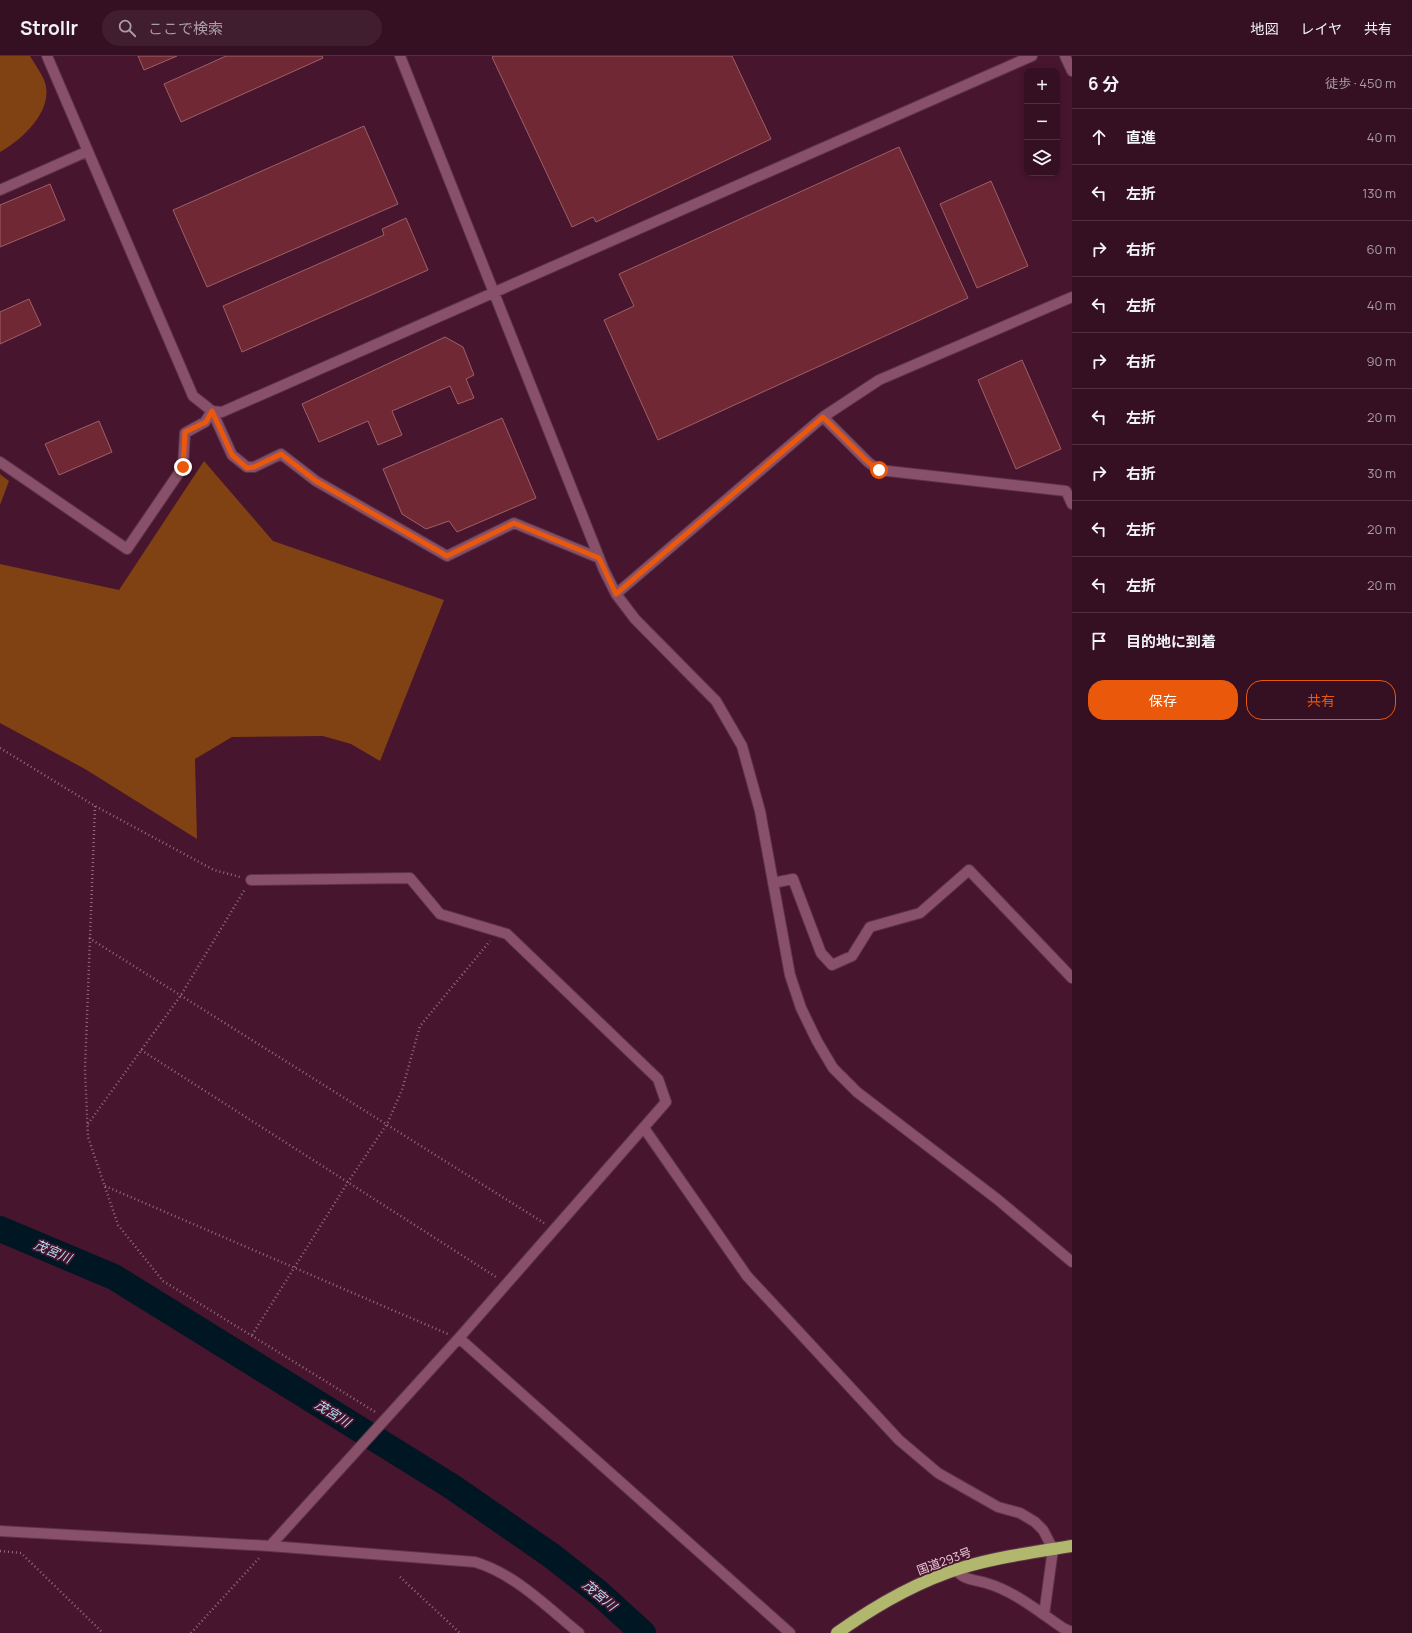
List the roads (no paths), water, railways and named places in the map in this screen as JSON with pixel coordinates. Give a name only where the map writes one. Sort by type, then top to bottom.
[{"type":"highway","name":"国道293号","points":[[837,1633],[884,1602],[921,1583],[980,1563],[1072,1546]]},
{"type":"street","points":[[47,56],[193,396],[212,411],[232,455],[247,468],[254,467],[281,454],[316,481],[447,556],[514,523],[599,558]]},
{"type":"street","points":[[400,56],[599,558],[616,594],[649,635],[716,701],[730,722],[742,746],[760,811],[790,975],[801,1008],[817,1041],[833,1068],[857,1092],[997,1200],[1072,1262]]},
{"type":"street","points":[[212,411],[222,412],[1032,56]]},
{"type":"street","points":[[1065,56],[1072,70]]},
{"type":"street","points":[[0,190],[88,151]]},
{"type":"street","points":[[616,594],[823,417],[879,380],[1072,297]]},
{"type":"street","points":[[0,462],[127,549],[183,467],[185,432],[206,422],[212,411]]},
{"type":"street","points":[[823,417],[868,462],[879,470],[1066,491],[1072,504]]},
{"type":"street","points":[[773,883],[793,879],[821,953],[832,965],[852,956],[870,927],[920,913],[969,870],[1072,978]]},
{"type":"street","points":[[250,880],[410,878],[440,914],[507,934],[658,1079],[666,1102],[459,1338],[270,1546]]},
{"type":"street","points":[[644,1128],[747,1276],[899,1440],[938,1473],[998,1507],[1020,1513],[1035,1522],[1043,1530],[1053,1549],[1044,1615]]},
{"type":"street","points":[[459,1338],[790,1633]]},
{"type":"street","points":[[0,1531],[270,1546],[475,1562],[490,1566],[509,1578],[579,1633]]},
{"type":"street","points":[[960,1569],[967,1579],[981,1581],[1009,1592],[1062,1628],[1072,1632]]},
{"type":"water","points":[[602,1589],[650,1633],[635,1633],[595,1596]]},
{"type":"waterway","name":"茂宮川","points":[[0,1229],[114,1277],[451,1486],[552,1556],[599,1593],[643,1633]]}]
